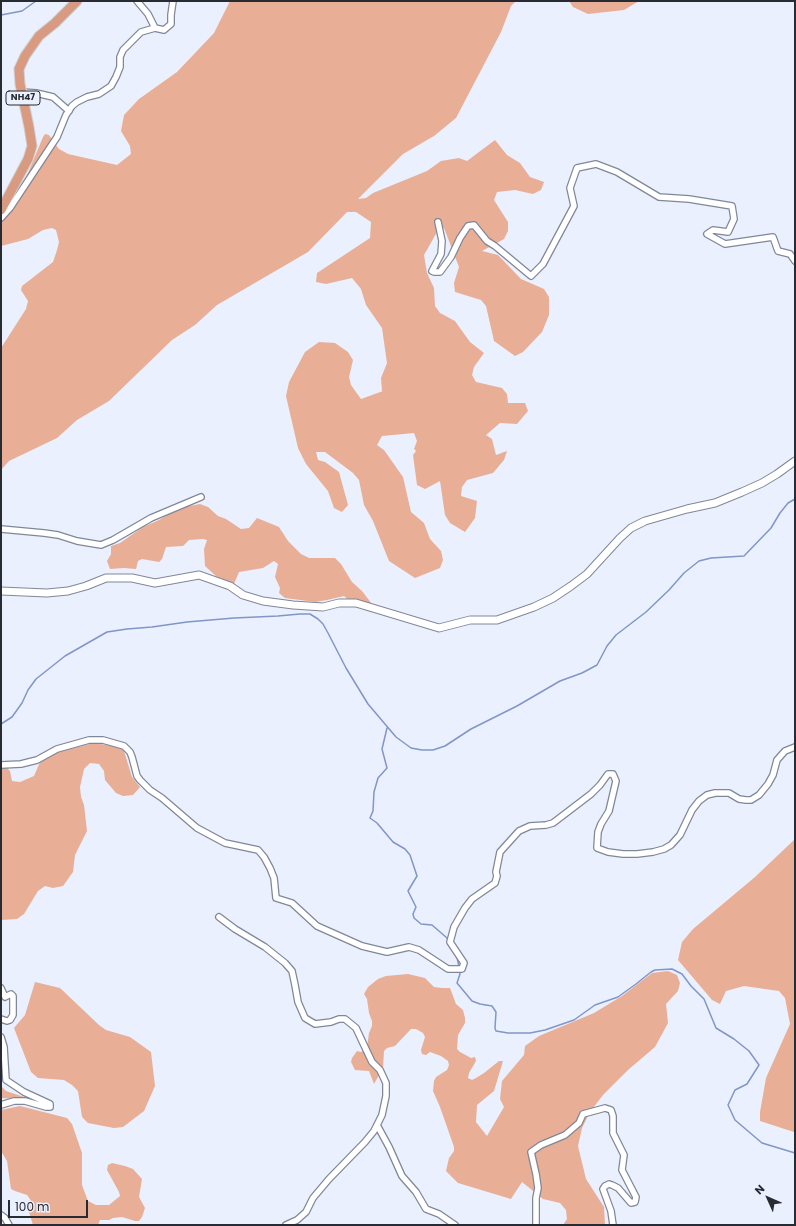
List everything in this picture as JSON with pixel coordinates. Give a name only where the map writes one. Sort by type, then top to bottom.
[{"type":"highway","name":"NH47","points":[[1,210],[28,159],[32,146],[21,92],[19,69],[24,56],[39,36],[56,23],[77,1]]},
{"type":"street","points":[[137,1],[148,14],[155,28]]},
{"type":"street","points":[[1,218],[10,208],[54,142],[69,111],[77,102],[87,97],[99,94],[111,86],[120,66],[120,57],[123,50],[141,32],[155,28],[164,30],[171,24],[174,1]]},
{"type":"street","points":[[21,92],[36,93],[53,97],[69,111]]},
{"type":"street","points":[[438,222],[442,241],[441,254],[432,271],[440,272],[451,257],[460,238],[468,226],[474,225],[487,241],[531,276],[544,264],[574,206],[570,188],[577,168],[596,164],[617,172],[659,197],[689,199],[732,206],[734,219],[728,232],[713,230],[707,234],[725,244],[773,237],[778,251],[790,254],[795,261]]},
{"type":"street","points":[[1,591],[47,593],[86,586],[106,578],[132,578],[155,583],[199,575],[230,586],[243,595],[263,601],[323,607],[340,603],[356,603],[439,628],[470,620],[497,620],[534,607],[553,598],[571,586],[586,574],[631,528],[645,521],[715,503],[742,492],[762,483],[795,461]]},
{"type":"street","points":[[1,529],[58,535],[77,541],[101,545],[113,540],[151,518],[201,497]]},
{"type":"street","points":[[1,765],[21,764],[36,760],[57,749],[89,740],[103,740],[124,746],[130,752],[140,780],[150,790],[162,798],[197,828],[225,843],[258,850],[264,857],[274,878],[276,898],[292,902],[317,926],[362,946],[387,952],[409,947],[419,950],[448,969],[462,969],[464,963],[450,942],[454,927],[472,899],[495,883],[500,852],[519,831],[530,826],[553,823],[591,794],[608,774],[613,774],[616,781],[609,811],[598,832],[597,848],[615,853],[637,854],[664,849],[671,845],[680,836],[692,810],[699,801],[708,795],[715,792],[729,794],[739,800],[751,800],[759,795],[773,775],[777,760],[785,751],[795,746]]},
{"type":"street","points":[[219,917],[235,929],[265,947],[285,963],[292,971],[298,1002],[305,1018],[315,1024],[345,1019],[356,1028],[372,1062],[380,1070],[386,1083],[386,1096],[382,1115],[365,1142],[325,1184],[314,1198],[306,1212],[297,1220],[286,1225]]},
{"type":"street","points":[[1,988],[5,996],[11,994],[13,996],[13,1015],[10,1020],[7,1021],[1,1019]]},
{"type":"street","points":[[1,1037],[4,1047],[6,1080],[24,1092],[50,1104],[50,1107],[25,1101],[14,1101],[1,1105]]},
{"type":"street","points":[[536,1225],[536,1198],[538,1188],[531,1152],[541,1145],[565,1135],[579,1123],[584,1114],[605,1108],[611,1110],[613,1116],[613,1133],[624,1156],[622,1170],[636,1197],[635,1202],[631,1203],[618,1188],[608,1184],[605,1186],[603,1189],[611,1211],[613,1225]]},
{"type":"street","points":[[376,1125],[389,1147],[402,1176],[416,1192],[426,1209],[439,1214],[454,1225]]},
{"type":"street","points":[[1,1215],[5,1218],[9,1225]]},
{"type":"shaded area","points":[[230,1],[516,1],[511,6],[501,32],[456,118],[434,136],[403,154],[358,199],[366,198],[373,193],[427,171],[441,161],[459,158],[467,161],[495,140],[507,155],[520,163],[530,177],[544,182],[541,190],[533,194],[515,190],[497,192],[494,200],[508,222],[508,231],[504,239],[482,251],[498,255],[521,279],[544,289],[549,297],[549,315],[542,332],[523,352],[515,356],[494,341],[486,306],[481,300],[455,292],[454,283],[459,267],[444,228],[437,232],[424,255],[427,273],[434,288],[435,306],[440,313],[455,321],[470,342],[484,353],[474,367],[472,375],[476,382],[502,388],[507,394],[508,403],[525,403],[528,411],[517,424],[500,423],[486,435],[492,439],[496,455],[507,451],[504,460],[493,473],[467,480],[462,487],[461,496],[477,501],[475,518],[465,532],[450,523],[445,515],[440,481],[425,489],[417,485],[413,455],[416,451],[414,449],[417,441],[414,433],[382,436],[377,445],[384,450],[403,477],[411,512],[424,523],[430,539],[441,551],[443,560],[440,568],[415,578],[389,561],[373,521],[364,505],[359,480],[353,473],[325,452],[316,452],[318,460],[325,462],[339,472],[348,505],[342,512],[334,508],[328,491],[306,464],[298,448],[286,396],[289,382],[305,352],[319,342],[335,343],[348,352],[353,360],[349,377],[351,385],[361,399],[383,391],[381,378],[387,363],[382,328],[366,305],[361,289],[352,278],[326,284],[316,282],[317,273],[370,238],[371,222],[356,212],[347,212],[308,252],[217,305],[195,325],[172,340],[109,401],[77,420],[57,438],[9,461],[1,470],[1,348],[26,309],[28,301],[21,290],[22,286],[53,262],[59,242],[56,230],[52,228],[43,230],[28,239],[1,246],[1,222],[28,173],[45,134],[49,135],[59,149],[68,154],[117,165],[131,154],[130,146],[121,131],[124,115],[139,99],[177,72],[214,33]]},
{"type":"shaded area","points":[[569,1],[639,1],[624,10],[588,14],[573,7]]},
{"type":"shaded area","points":[[200,504],[208,507],[218,516],[226,519],[241,529],[249,528],[257,518],[279,527],[288,541],[301,554],[309,558],[335,558],[341,564],[352,582],[362,591],[372,604],[348,600],[344,596],[315,602],[285,598],[279,593],[280,588],[275,577],[278,564],[274,561],[263,568],[239,572],[234,584],[217,577],[205,566],[204,549],[207,540],[203,539],[189,540],[183,546],[166,547],[162,559],[159,562],[142,559],[138,561],[136,569],[110,569],[107,561],[111,554],[111,546],[120,543],[143,527],[159,520],[179,508]]},
{"type":"shaded area","points":[[93,743],[119,747],[124,751],[132,777],[140,787],[133,795],[123,796],[116,793],[105,780],[104,771],[99,764],[90,763],[84,769],[80,787],[87,831],[75,855],[73,872],[63,886],[53,888],[45,886],[38,891],[24,914],[17,919],[1,920],[1,767],[7,768],[10,771],[12,781],[20,782],[34,776],[40,762],[51,754]]},
{"type":"shaded area","points":[[795,839],[794,1132],[760,1121],[760,1112],[766,1078],[790,1024],[785,998],[779,991],[744,986],[726,991],[720,1004],[712,1000],[678,960],[682,942],[693,929],[755,877]]},
{"type":"shaded area","points":[[668,971],[677,975],[680,983],[678,991],[666,1004],[668,1023],[655,1047],[628,1070],[603,1095],[590,1112],[582,1128],[578,1146],[586,1179],[604,1207],[605,1225],[563,1225],[567,1219],[566,1210],[560,1203],[543,1199],[522,1182],[511,1199],[458,1183],[446,1171],[449,1158],[454,1151],[454,1147],[433,1091],[436,1077],[447,1070],[449,1065],[448,1061],[441,1056],[430,1052],[426,1055],[422,1054],[421,1050],[425,1037],[423,1033],[416,1029],[411,1029],[395,1046],[387,1048],[384,1051],[383,1068],[374,1084],[369,1071],[355,1070],[351,1062],[357,1051],[361,1052],[367,1047],[372,1021],[367,999],[364,994],[368,987],[378,979],[386,976],[408,974],[425,978],[434,987],[450,988],[456,1004],[463,1010],[465,1018],[465,1023],[458,1035],[457,1049],[471,1058],[475,1057],[476,1061],[469,1073],[468,1078],[472,1080],[499,1061],[503,1061],[494,1091],[477,1105],[476,1122],[487,1136],[504,1107],[500,1099],[502,1081],[524,1055],[525,1046],[539,1036],[594,1013],[622,996],[652,973]]},
{"type":"shaded area","points":[[35,982],[60,988],[106,1030],[130,1037],[151,1052],[155,1086],[144,1111],[123,1127],[114,1128],[88,1123],[82,1117],[78,1091],[72,1085],[64,1080],[38,1078],[31,1072],[14,1028],[25,1015]]},
{"type":"shaded area","points":[[1,1086],[6,1091],[27,1098],[1,1098]]},
{"type":"shaded area","points":[[20,1106],[67,1118],[72,1124],[82,1153],[82,1185],[88,1201],[96,1205],[109,1205],[120,1196],[107,1170],[108,1165],[112,1163],[133,1169],[142,1179],[139,1197],[145,1208],[139,1221],[122,1217],[109,1220],[100,1220],[98,1225],[33,1225],[29,1212],[31,1203],[30,1199],[27,1195],[11,1189],[7,1161],[1,1151],[1,1110]]},
{"type":"waterway","points":[[1,15],[22,11],[36,1]]},
{"type":"waterway","points":[[1,724],[12,717],[36,679],[65,656],[107,632],[187,622],[310,614],[323,624],[346,668],[368,704],[396,737],[411,748],[433,750],[445,746],[471,729],[517,706],[560,681],[582,673],[597,665],[607,646],[616,635],[646,612],[684,573],[699,561],[711,558],[744,556],[771,528],[788,503],[795,499]]},
{"type":"waterway","points":[[387,728],[382,749],[387,768],[378,778],[374,792],[373,811],[370,818],[377,823],[393,842],[405,849],[410,855],[417,876],[408,891],[416,907],[413,914],[414,918],[421,924],[432,925],[449,941]]},
{"type":"waterway","points":[[457,957],[459,967]]},
{"type":"waterway","points":[[459,970],[460,974],[457,983],[472,1001],[492,1006],[496,1012],[496,1031],[508,1033],[530,1033],[545,1030],[574,1020],[595,1005],[618,997],[655,970],[672,969],[682,974],[704,999],[716,1028],[734,1039],[749,1051],[759,1065],[747,1084],[735,1090],[728,1105],[735,1120],[762,1143],[795,1153]]}]
